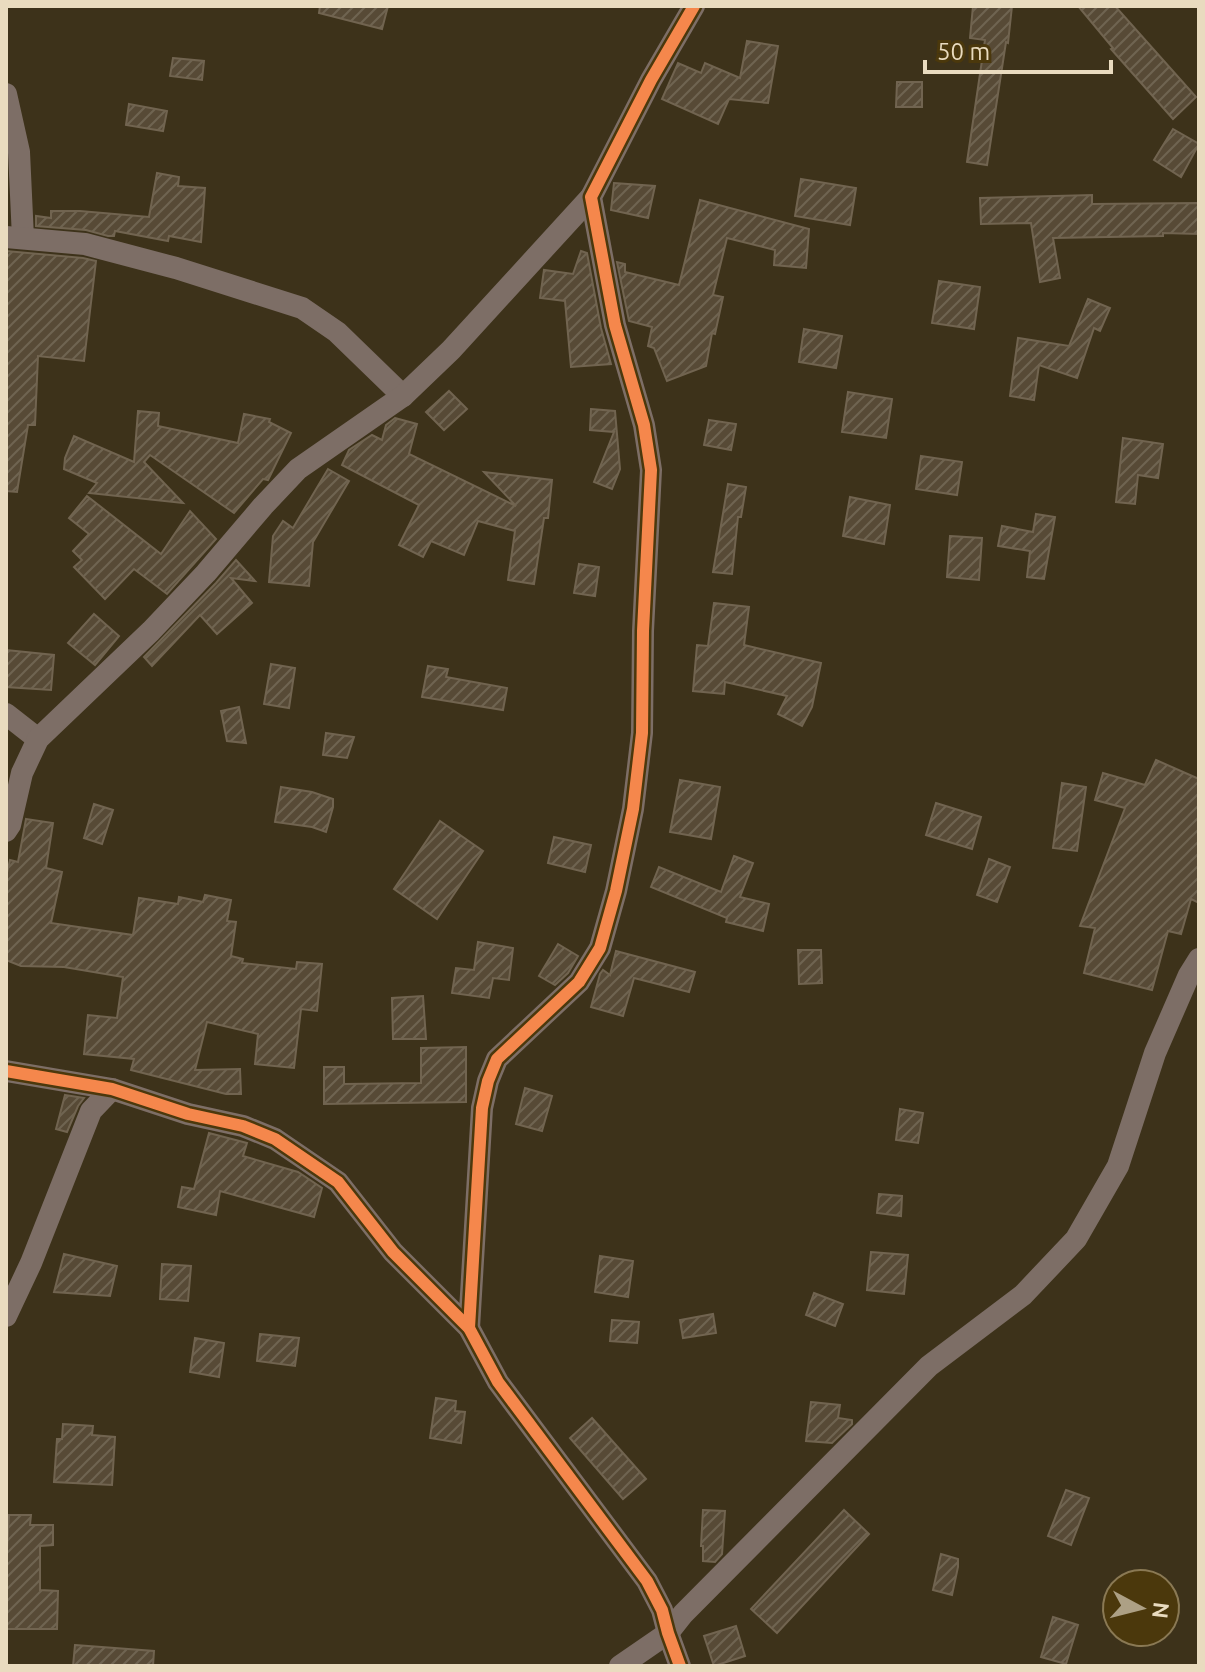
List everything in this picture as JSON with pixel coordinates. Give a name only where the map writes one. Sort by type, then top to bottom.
[{"type":"street","points":[[6,831],[22,773],[38,739],[151,631],[298,469],[403,396],[451,350],[591,197],[651,80],[694,6]]},
{"type":"street","points":[[6,94],[19,152],[14,238],[85,244],[176,268],[302,308],[337,332],[403,396]]},
{"type":"street","points":[[469,1328],[482,1108],[488,1081],[497,1059],[579,982],[600,948],[616,891],[633,809],[642,733],[643,631],[651,470],[644,425],[615,325],[591,197]]},
{"type":"street","points":[[6,714],[38,739]]},
{"type":"street","points":[[620,1666],[668,1633],[683,1614],[929,1366],[1023,1295],[1076,1239],[1118,1166],[1155,1053],[1199,959]]},
{"type":"street","points":[[6,1071],[112,1089],[188,1114],[243,1126],[275,1139],[338,1182],[393,1252],[469,1328],[498,1382],[647,1581],[662,1610],[680,1666]]},
{"type":"street","points":[[6,1316],[31,1263],[91,1111],[112,1089]]},
{"type":"building","points":[[320,6],[388,6],[382,29],[319,13]]},
{"type":"building","points":[[973,6],[1012,6],[987,165],[967,162],[985,40],[970,38]]},
{"type":"building","points":[[1078,6],[1115,6],[1196,97],[1173,119],[1111,49]]},
{"type":"building","points":[[747,41],[778,46],[768,103],[729,99],[718,124],[662,99],[678,63],[701,73],[705,63],[740,78]]},
{"type":"building","points":[[173,58],[204,61],[202,80],[170,76]]},
{"type":"building","points":[[897,82],[922,82],[922,107],[896,107]]},
{"type":"building","points":[[129,104],[167,111],[163,131],[126,125]]},
{"type":"building","points":[[1173,129],[1199,144],[1181,177],[1154,160]]},
{"type":"building","points":[[157,173],[179,177],[178,186],[205,188],[201,242],[169,236],[168,241],[115,231],[114,236],[108,236],[86,230],[36,226],[36,216],[51,218],[51,211],[149,217]]},
{"type":"building","points":[[801,179],[856,188],[850,225],[795,216]]},
{"type":"building","points":[[614,183],[655,186],[648,218],[611,210]]},
{"type":"building","points":[[1092,195],[1092,204],[1198,203],[1199,234],[1053,238],[1060,278],[1040,282],[1031,223],[981,224],[980,198]]},
{"type":"building","points":[[700,200],[809,229],[806,268],[774,265],[775,250],[727,238],[713,295],[723,297],[706,366],[667,381],[654,348],[648,346],[652,327],[629,321],[617,262],[625,264],[625,272],[679,285]]},
{"type":"building","points":[[6,251],[96,261],[84,361],[38,356],[35,425],[28,425],[17,492],[6,491]]},
{"type":"building","points":[[581,251],[587,253],[611,364],[571,367],[565,301],[540,298],[544,270],[573,274]]},
{"type":"building","points":[[939,281],[980,287],[974,329],[932,323]]},
{"type":"building","points":[[1088,299],[1110,308],[1100,331],[1094,328],[1077,378],[1039,365],[1034,400],[1010,396],[1018,338],[1069,346]]},
{"type":"building","points":[[804,329],[842,336],[836,368],[799,362]]},
{"type":"building","points":[[449,391],[467,409],[444,430],[426,412]]},
{"type":"building","points":[[848,392],[892,399],[886,438],[842,432]]},
{"type":"building","points":[[591,409],[615,411],[620,469],[612,489],[594,482],[614,432],[590,430]]},
{"type":"building","points":[[138,411],[159,413],[158,426],[238,443],[244,414],[270,419],[269,422],[291,433],[268,480],[263,479],[234,513],[150,455],[144,462],[183,503],[89,493],[97,483],[64,469],[74,436],[134,462]]},
{"type":"building","points":[[395,418],[417,424],[409,454],[516,506],[484,472],[552,480],[548,518],[544,518],[534,584],[508,580],[515,531],[478,521],[464,555],[431,541],[423,557],[399,545],[419,505],[342,465],[349,450],[372,435],[382,440],[386,425]]},
{"type":"building","points":[[709,420],[736,424],[731,450],[704,445]]},
{"type":"building","points":[[1123,438],[1163,444],[1158,478],[1138,475],[1135,504],[1116,502]]},
{"type":"building","points":[[921,456],[962,462],[957,495],[916,489]]},
{"type":"building","points":[[328,469],[349,481],[313,542],[309,586],[269,582],[273,536],[283,521],[293,528]]},
{"type":"building","points":[[728,484],[746,487],[741,517],[738,517],[732,574],[713,572]]},
{"type":"building","points":[[87,496],[161,554],[190,511],[216,539],[167,594],[134,569],[105,599],[74,567],[82,560],[73,551],[89,534],[69,518]]},
{"type":"building","points":[[850,497],[890,505],[884,544],[843,536]]},
{"type":"building","points":[[1036,514],[1055,517],[1044,579],[1027,577],[1030,551],[998,546],[1002,526],[1033,532]]},
{"type":"building","points":[[950,536],[982,538],[979,580],[947,577]]},
{"type":"building","points":[[236,560],[255,581],[231,578],[252,603],[217,634],[200,615],[152,666],[144,657]]},
{"type":"building","points":[[579,564],[599,567],[595,596],[574,593]]},
{"type":"building","points":[[714,603],[749,607],[744,645],[821,663],[812,707],[802,726],[778,714],[787,696],[725,682],[724,694],[693,691],[697,645],[708,646]]},
{"type":"building","points":[[94,614],[119,636],[95,665],[68,643]]},
{"type":"building","points":[[6,650],[54,655],[51,690],[6,687]]},
{"type":"building","points":[[271,664],[295,668],[289,708],[264,704]]},
{"type":"building","points":[[428,666],[448,669],[446,677],[507,688],[503,710],[422,697]]},
{"type":"building","points":[[239,707],[246,743],[227,741],[221,711]]},
{"type":"building","points":[[326,733],[354,737],[347,758],[323,755]]},
{"type":"building","points":[[1156,760],[1199,779],[1199,903],[1191,899],[1181,934],[1168,931],[1152,990],[1084,973],[1095,928],[1080,926],[1125,808],[1095,800],[1103,773],[1145,785]]},
{"type":"building","points":[[680,780],[720,787],[711,839],[670,832]]},
{"type":"building","points":[[1062,783],[1086,787],[1077,851],[1053,848]]},
{"type":"building","points":[[281,787],[333,799],[326,832],[275,822]]},
{"type":"building","points":[[936,803],[981,817],[972,849],[926,835]]},
{"type":"building","points":[[94,804],[113,810],[102,844],[84,838]]},
{"type":"building","points":[[26,819],[53,823],[46,868],[62,872],[51,923],[133,935],[139,898],[178,904],[179,897],[203,902],[205,895],[231,900],[227,921],[236,922],[231,956],[243,959],[242,963],[296,969],[297,962],[322,964],[317,1011],[301,1009],[294,1068],[255,1064],[258,1034],[207,1022],[195,1070],[240,1069],[241,1094],[226,1094],[131,1070],[134,1059],[84,1054],[88,1015],[117,1018],[123,977],[64,967],[21,966],[6,960],[6,877],[10,860],[18,862]]},
{"type":"building","points":[[440,821],[483,851],[437,919],[394,889]]},
{"type":"building","points":[[554,837],[591,845],[585,872],[548,863]]},
{"type":"building","points":[[734,856],[753,863],[740,897],[769,904],[763,931],[726,922],[727,918],[651,887],[659,867],[721,892]]},
{"type":"building","points":[[989,859],[1010,867],[997,902],[977,895]]},
{"type":"building","points":[[478,942],[513,948],[509,980],[493,978],[489,998],[452,993],[456,968],[474,970]]},
{"type":"building","points":[[558,944],[578,956],[568,973],[555,985],[539,976]]},
{"type":"building","points":[[798,950],[821,950],[822,983],[799,984]]},
{"type":"building","points":[[616,951],[695,972],[689,992],[634,978],[623,1016],[591,1007],[600,974],[603,970],[610,975]]},
{"type":"building","points":[[423,996],[426,1039],[393,1039],[392,998]]},
{"type":"building","points":[[466,1047],[466,1102],[324,1104],[324,1067],[344,1067],[344,1084],[421,1083],[421,1048]]},
{"type":"building","points":[[525,1088],[552,1096],[542,1131],[516,1124]]},
{"type":"building","points":[[65,1095],[84,1098],[67,1132],[56,1129]]},
{"type":"building","points":[[900,1109],[923,1113],[918,1143],[896,1140]]},
{"type":"building","points":[[209,1133],[247,1143],[243,1156],[298,1172],[322,1188],[314,1217],[220,1191],[216,1215],[178,1207],[182,1187],[194,1189]]},
{"type":"building","points":[[879,1194],[902,1196],[901,1216],[877,1213]]},
{"type":"building","points":[[871,1252],[908,1255],[904,1294],[867,1290]]},
{"type":"building","points":[[64,1254],[117,1266],[110,1296],[54,1292]]},
{"type":"building","points":[[600,1256],[633,1261],[628,1297],[595,1292]]},
{"type":"building","points":[[162,1264],[191,1266],[188,1301],[160,1299]]},
{"type":"building","points":[[814,1293],[843,1304],[835,1326],[806,1315]]},
{"type":"building","points":[[713,1314],[716,1333],[683,1338],[680,1320]]},
{"type":"building","points":[[612,1320],[639,1322],[637,1343],[610,1341]]},
{"type":"building","points":[[260,1334],[299,1338],[295,1366],[257,1361]]},
{"type":"building","points":[[195,1338],[224,1343],[219,1377],[190,1372]]},
{"type":"building","points":[[436,1398],[456,1401],[455,1411],[465,1412],[461,1443],[430,1438]]},
{"type":"building","points":[[811,1402],[840,1405],[838,1418],[852,1420],[852,1424],[832,1443],[806,1441]]},
{"type":"building","points":[[592,1418],[646,1479],[623,1499],[570,1438]]},
{"type":"building","points":[[63,1424],[93,1426],[92,1435],[115,1437],[112,1485],[54,1482],[57,1439],[62,1439]]},
{"type":"building","points":[[1066,1490],[1089,1498],[1071,1545],[1048,1536]]},
{"type":"building","points":[[703,1510],[725,1511],[722,1554],[715,1562],[703,1561]]},
{"type":"building","points":[[844,1510],[869,1534],[777,1633],[751,1609]]},
{"type":"building","points":[[9,1515],[31,1515],[30,1525],[53,1525],[53,1545],[40,1546],[40,1590],[58,1591],[57,1629],[6,1629]]},
{"type":"building","points":[[941,1554],[958,1559],[952,1595],[933,1590]]},
{"type":"building","points":[[1053,1617],[1078,1625],[1066,1664],[1041,1657]]},
{"type":"building","points":[[736,1626],[745,1656],[714,1666],[704,1636]]},
{"type":"building","points":[[75,1645],[154,1651],[153,1666],[73,1666]]},
{"type":"cycle path","points":[[469,1328],[482,1108],[488,1081],[497,1059],[579,982],[600,948],[616,891],[633,809],[642,733],[643,631],[651,470],[644,425],[615,325],[591,197],[651,80],[694,6]]},
{"type":"cycle path","points":[[6,1071],[112,1089],[188,1114],[243,1126],[275,1139],[338,1182],[393,1252],[469,1328],[498,1382],[647,1581],[662,1610],[680,1666]]}]
